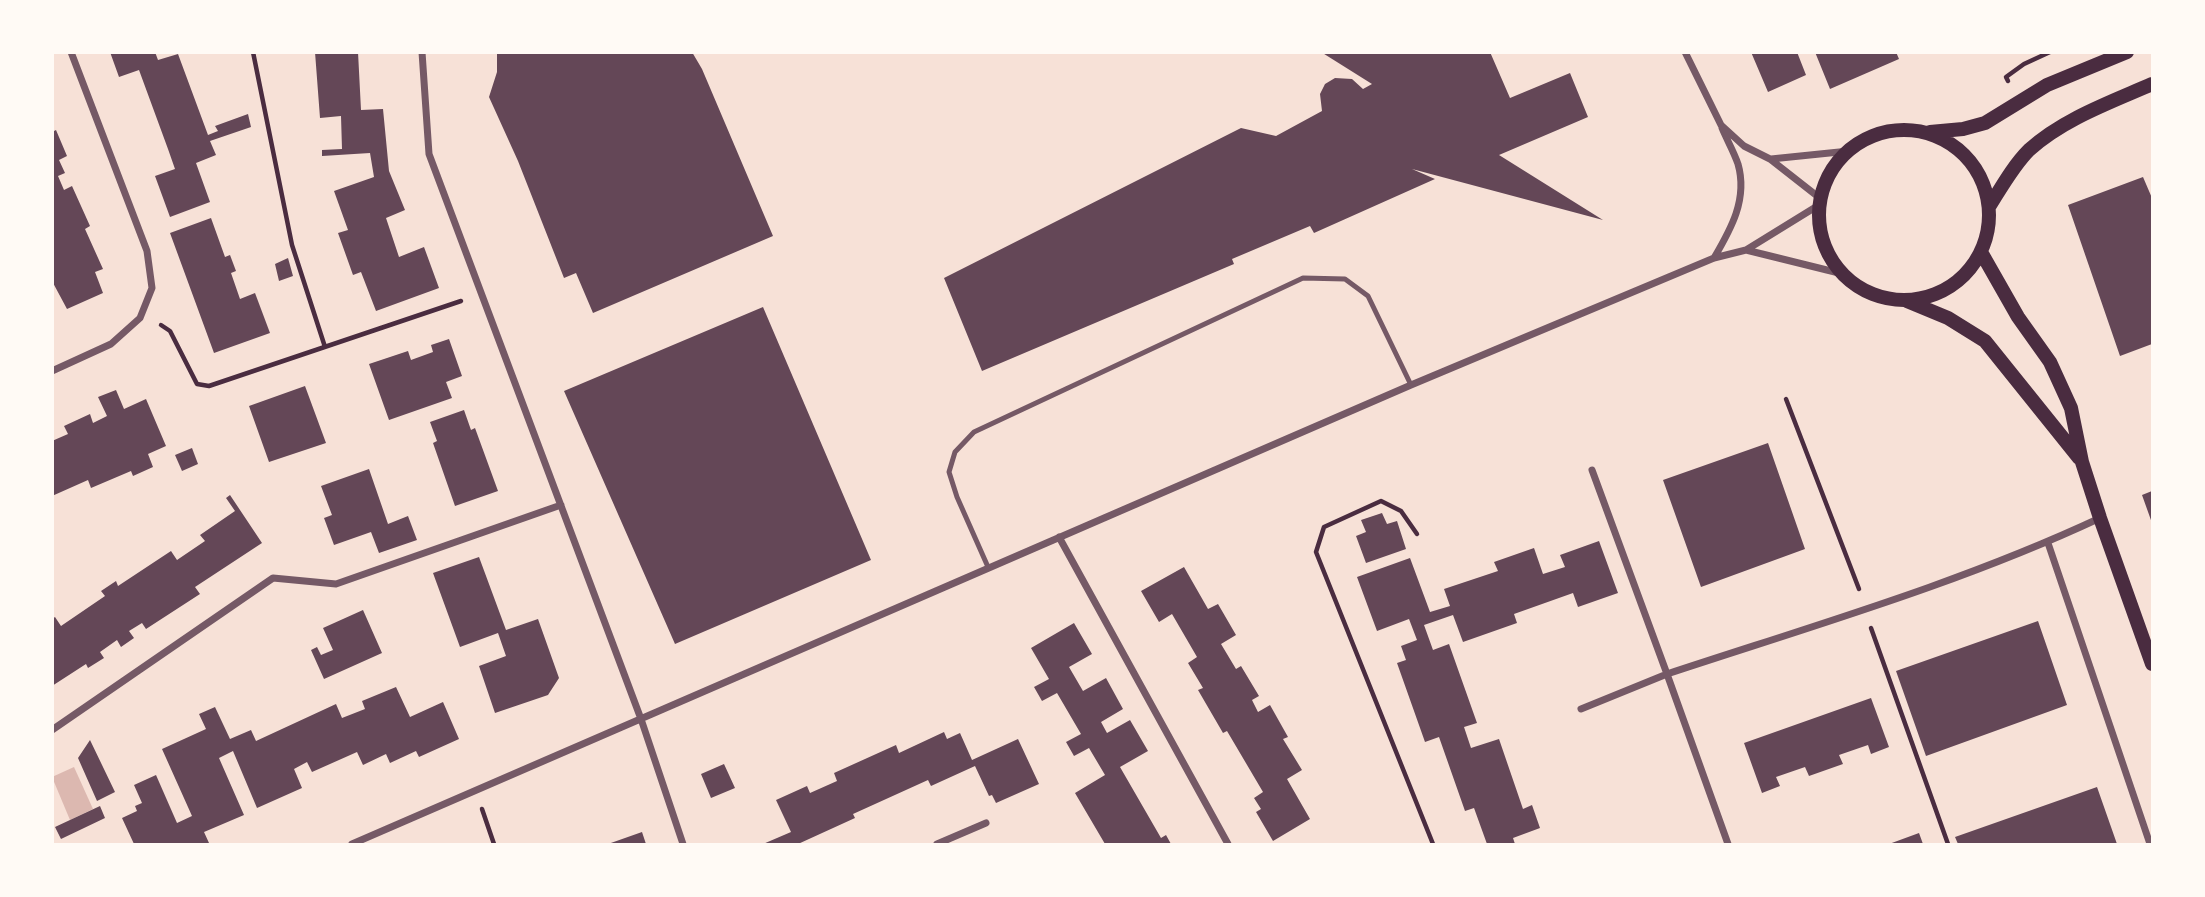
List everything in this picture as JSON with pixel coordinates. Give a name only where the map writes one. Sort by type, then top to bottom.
[{"type":"main road","points":[[1925,132],[1945,140],[1968,160],[1984,186],[1989,207],[1988,230],[1981,253],[1968,272],[1950,287],[1929,297],[1906,300],[1883,298],[1861,289],[1843,274],[1829,256],[1821,234],[1820,202],[1828,178],[1841,159],[1858,144],[1879,134],[1902,130],[1925,132],[1963,129],[1985,123],[2048,85],[2127,52]]},
{"type":"main road","points":[[1989,207],[2028,151],[2050,134],[2098,108],[2152,84]]},
{"type":"main road","points":[[1981,253],[2018,317],[2050,362],[2071,408],[2082,462],[2100,519],[2152,664]]},
{"type":"main road","points":[[1906,300],[1948,318],[1985,341],[2082,462]]},
{"type":"street","points":[[52,371],[111,344],[140,318],[152,288],[147,251],[71,52]]},
{"type":"street","points":[[422,52],[429,154],[641,719],[683,845]]},
{"type":"street","points":[[1685,52],[1738,166],[1740,196],[1733,227],[1714,258]]},
{"type":"street","points":[[352,845],[1411,385],[1714,258],[1746,250],[1820,202],[1770,159],[1744,146],[1721,125]]},
{"type":"street","points":[[1770,159],[1849,152]]},
{"type":"street","points":[[1746,250],[1843,274]]},
{"type":"street","points":[[1592,470],[1728,845]]},
{"type":"street","points":[[52,730],[273,578],[336,584],[561,505]]},
{"type":"street","points":[[1581,709],[1667,674],[1864,609],[2048,543],[2100,519]]},
{"type":"street","points":[[1059,537],[1228,845]]},
{"type":"street","points":[[2048,543],[2150,845]]},
{"type":"street","points":[[937,845],[986,823]]},
{"type":"lane","points":[[988,567],[957,497],[949,471],[955,452],[974,432],[1303,278],[1345,279],[1368,296],[1411,385]]},
{"type":"path","points":[[253,52],[292,245],[325,347]]},
{"type":"path","points":[[140,318],[156,321],[170,331],[197,384],[209,386],[482,294]]},
{"type":"path","points":[[1417,534],[1401,511],[1381,501],[1324,527],[1317,552],[1433,845]]},
{"type":"path","points":[[475,791],[494,845]]},
{"type":"shaded area","points":[[74,767],[93,809],[70,820],[52,777]]},
{"type":"building","points":[[110,52],[155,52],[158,60],[178,54],[208,135],[218,131],[215,126],[248,114],[251,127],[210,141],[216,155],[196,163],[210,202],[170,217],[155,176],[175,169],[168,149],[139,70],[119,77]]},
{"type":"building","points":[[315,52],[358,52],[361,110],[383,109],[389,171],[405,210],[386,218],[399,257],[424,247],[439,288],[376,311],[361,272],[353,275],[338,233],[348,230],[334,191],[374,177],[370,153],[322,156],[322,150],[342,149],[341,116],[320,118]]},
{"type":"building","points":[[497,52],[692,52],[702,69],[773,236],[593,313],[576,273],[564,278],[518,161],[489,97],[497,72]]},
{"type":"building","points":[[1321,52],[1490,52],[1510,98],[1570,73],[1588,117],[1499,155],[1603,220],[1412,169],[1435,179],[1314,233],[1310,226],[1232,259],[1234,264],[982,371],[944,278],[1241,128],[1276,136],[1322,111],[1320,94],[1325,84],[1335,78],[1352,79],[1363,89],[1372,84]]},
{"type":"building","points":[[1751,52],[1797,52],[1806,75],[1768,92]]},
{"type":"building","points":[[1815,52],[1896,52],[1899,59],[1830,89]]},
{"type":"building","points":[[56,130],[67,156],[59,160],[65,173],[58,176],[64,190],[72,186],[90,226],[85,229],[103,269],[95,272],[103,293],[67,309],[52,281],[52,132]]},
{"type":"building","points":[[2143,177],[2152,198],[2152,344],[2120,356],[2068,205]]},
{"type":"building","points":[[211,218],[225,257],[230,255],[236,271],[231,273],[240,299],[255,293],[270,333],[214,353],[170,233]]},
{"type":"building","points":[[288,258],[293,276],[279,281],[275,264]]},
{"type":"building","points":[[763,307],[871,560],[675,644],[564,391]]},
{"type":"building","points":[[449,339],[462,376],[446,382],[452,398],[389,420],[369,364],[408,351],[411,360],[433,352],[431,345]]},
{"type":"building","points":[[305,386],[326,443],[269,462],[249,406]]},
{"type":"building","points":[[116,390],[124,409],[146,399],[166,446],[148,454],[153,467],[133,476],[131,471],[91,488],[88,480],[52,496],[52,441],[68,434],[64,426],[90,414],[93,423],[107,416],[98,397]]},
{"type":"building","points":[[464,410],[471,430],[475,428],[498,491],[455,506],[433,443],[437,441],[430,422]]},
{"type":"building","points":[[1768,443],[1805,549],[1701,587],[1663,480]]},
{"type":"building","points":[[192,448],[198,464],[182,471],[175,455]]},
{"type":"building","points":[[369,469],[388,524],[408,516],[417,540],[379,553],[371,532],[334,545],[324,518],[332,515],[321,486]]},
{"type":"building","points":[[2152,491],[2152,523],[2142,495]]},
{"type":"building","points":[[230,495],[262,543],[195,587],[200,594],[146,629],[142,623],[129,631],[134,638],[121,647],[117,640],[100,652],[104,658],[88,668],[86,664],[52,686],[52,619],[55,617],[61,626],[105,596],[101,591],[116,581],[118,586],[171,551],[177,560],[205,541],[200,535],[235,511],[226,498]]},
{"type":"building","points":[[1382,513],[1387,524],[1397,521],[1406,549],[1366,563],[1356,536],[1366,532],[1361,520]]},
{"type":"building","points":[[1599,541],[1618,593],[1578,607],[1573,593],[1514,614],[1517,623],[1463,642],[1453,615],[1424,625],[1433,650],[1449,644],[1477,723],[1464,727],[1471,748],[1499,739],[1523,809],[1532,805],[1540,828],[1513,838],[1515,844],[1487,844],[1474,808],[1465,811],[1439,737],[1425,742],[1397,663],[1406,660],[1401,646],[1417,640],[1409,619],[1377,631],[1357,577],[1410,558],[1430,612],[1450,606],[1444,589],[1498,571],[1494,562],[1534,548],[1543,574],[1565,567],[1560,555]]},
{"type":"building","points":[[479,557],[506,630],[538,619],[559,678],[548,695],[495,713],[479,666],[506,656],[498,633],[460,647],[433,573]]},
{"type":"building","points":[[1184,567],[1208,609],[1218,604],[1236,635],[1221,644],[1236,669],[1241,666],[1259,696],[1252,700],[1258,712],[1270,705],[1288,737],[1283,739],[1302,770],[1287,779],[1310,819],[1273,841],[1256,812],[1261,809],[1254,798],[1263,792],[1227,731],[1223,733],[1198,690],[1203,688],[1188,663],[1197,657],[1172,614],[1159,622],[1141,591]]},
{"type":"building","points":[[363,610],[382,653],[324,679],[311,650],[317,647],[321,655],[333,650],[323,628]]},
{"type":"building","points":[[2038,621],[2067,705],[1926,756],[1896,671]]},
{"type":"building","points":[[1074,623],[1092,654],[1069,667],[1083,691],[1106,678],[1123,709],[1101,722],[1107,733],[1130,720],[1148,751],[1120,767],[1161,838],[1166,835],[1171,844],[1105,844],[1075,793],[1105,775],[1089,748],[1074,756],[1066,742],[1081,734],[1057,693],[1042,701],[1034,687],[1049,679],[1031,648]]},
{"type":"building","points":[[396,687],[410,717],[443,702],[459,739],[419,757],[416,751],[390,763],[386,754],[363,765],[357,752],[312,772],[307,762],[294,769],[302,788],[257,808],[233,751],[219,758],[244,815],[204,832],[209,843],[206,844],[134,844],[122,818],[137,811],[135,806],[142,803],[134,785],[156,775],[177,823],[192,816],[162,749],[206,729],[199,714],[215,707],[230,739],[251,730],[256,741],[336,704],[342,718],[365,709],[362,701]]},
{"type":"building","points":[[1871,698],[1889,747],[1871,754],[1868,745],[1839,755],[1843,764],[1809,776],[1805,767],[1776,777],[1780,786],[1762,793],[1744,743]]},
{"type":"building","points":[[944,732],[947,739],[960,733],[972,760],[1018,739],[1039,784],[996,803],[992,795],[989,796],[975,766],[931,786],[928,780],[853,814],[855,818],[798,844],[763,844],[791,832],[776,800],[807,786],[810,793],[837,781],[834,773],[896,745],[899,753]]},
{"type":"building","points":[[90,740],[115,792],[97,801],[78,758]]},
{"type":"building","points":[[724,764],[735,788],[711,798],[701,774]]},
{"type":"building","points":[[2097,787],[2117,844],[1958,844],[1955,837]]},
{"type":"building","points":[[100,806],[105,818],[61,839],[55,827]]},
{"type":"building","points":[[642,832],[646,844],[608,844]]},
{"type":"building","points":[[1919,833],[1923,844],[1889,844]]}]
